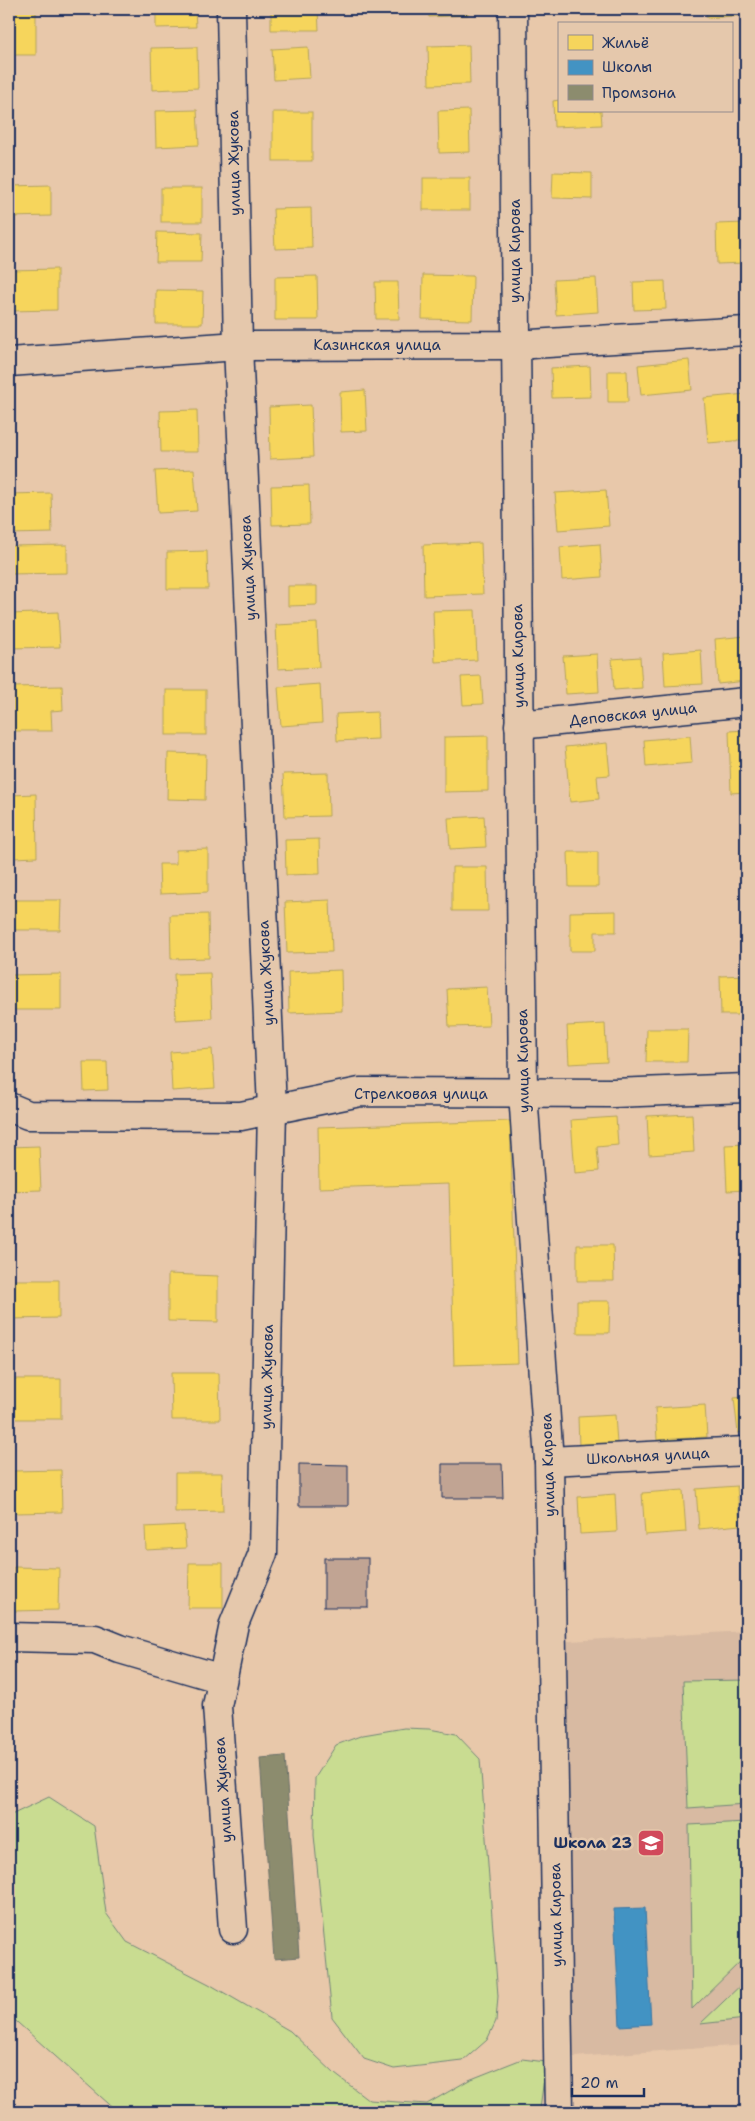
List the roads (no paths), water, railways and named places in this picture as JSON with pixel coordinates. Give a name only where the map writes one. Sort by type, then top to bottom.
[{"type":"street","name":"улица Жукова","points":[[231,9],[238,346],[272,1108],[263,1552],[234,1624],[217,1706],[233,1929]]},
{"type":"street","name":"улица Кирова","points":[[513,9],[523,1093],[549,1462],[559,2112]]},
{"type":"street","name":"Казинская улица","points":[[9,362],[238,346],[515,345],[746,331]]},
{"type":"street","name":"Деповская улица","points":[[519,725],[746,702]]},
{"type":"street","name":"Стрелковая улица","points":[[9,1107],[28,1115],[241,1116],[272,1108],[360,1092],[523,1093],[746,1088]]},
{"type":"street","name":"Школьная улица","points":[[549,1462],[746,1451]]},
{"type":"street","points":[[9,1638],[95,1639],[120,1649],[222,1679]]},
{"type":"place","name":"Школа 23","points":[[651,1843]]}]
